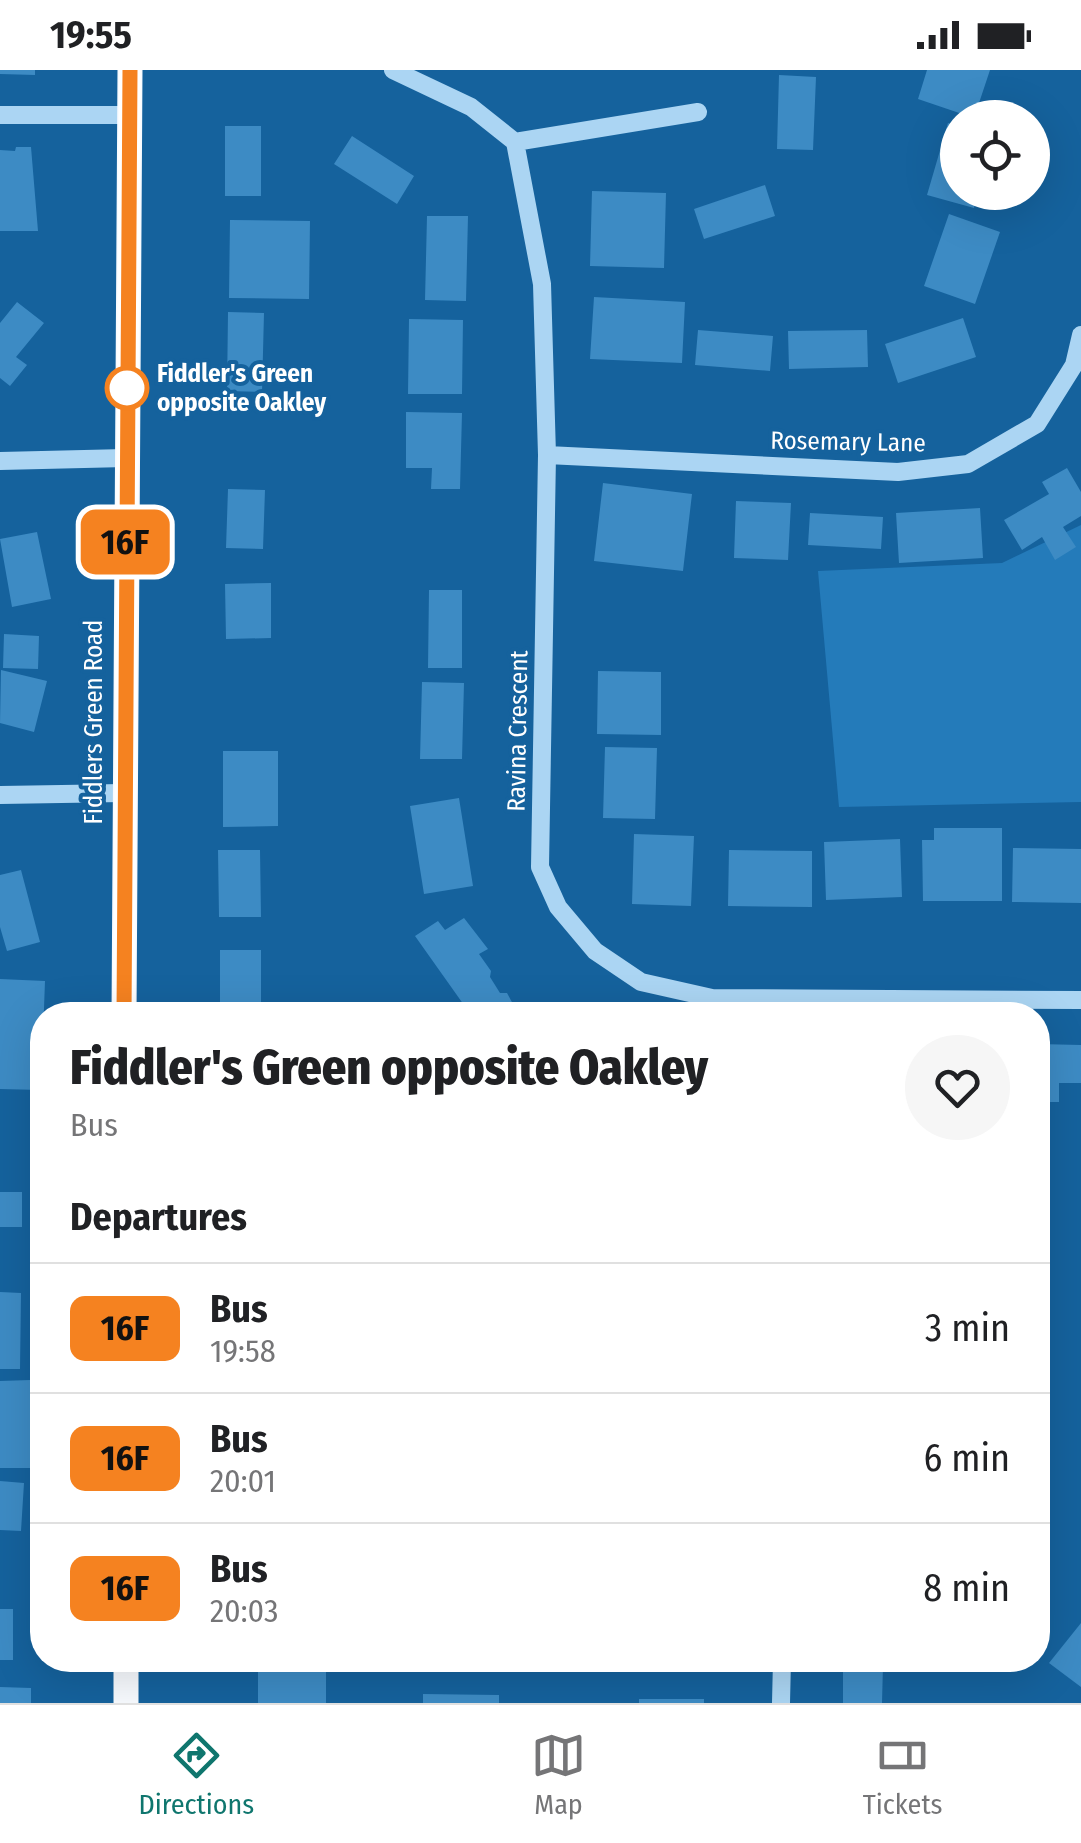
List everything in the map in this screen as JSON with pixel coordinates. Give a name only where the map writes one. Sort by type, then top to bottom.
[{"type":"main road","name":"Fiddlers Green Road","points":[[124,1002],[130,70]]},
{"type":"main road","points":[[126,1672],[126,1703]]},
{"type":"street","points":[[394,70],[471,107],[515,142],[698,112]]},
{"type":"street","points":[[0,115],[130,115]]},
{"type":"street","name":"Ravina Crescent","points":[[515,142],[542,284],[547,456],[540,867],[558,907],[596,951],[641,982],[712,998],[1081,1000]]},
{"type":"street","name":"Rosemary Lane","points":[[547,456],[898,472],[968,464],[1037,424],[1074,365],[1081,335]]},
{"type":"street","points":[[0,461],[126,458]]},
{"type":"street","points":[[0,795],[123,793]]},
{"type":"street","points":[[781,1703],[782,1672]]},
{"type":"shaded area","points":[[1081,525],[1081,802],[839,807],[818,571],[1002,563]]},
{"type":"building","points":[[0,70],[35,70],[35,75],[0,74]]},
{"type":"building","points":[[927,70],[990,70],[980,100],[940,100],[940,106],[918,99]]},
{"type":"building","points":[[779,75],[816,77],[813,150],[777,149]]},
{"type":"building","points":[[225,126],[261,126],[261,196],[225,196]]},
{"type":"building","points":[[352,136],[414,176],[397,204],[334,164]]},
{"type":"building","points":[[16,147],[31,147],[38,231],[0,231],[0,150],[15,151]]},
{"type":"building","points":[[940,150],[940,199],[927,195]]},
{"type":"building","points":[[765,185],[775,216],[704,239],[694,209]]},
{"type":"building","points":[[592,191],[666,193],[664,268],[590,266]]},
{"type":"building","points":[[949,214],[1000,232],[975,304],[924,286]]},
{"type":"building","points":[[427,216],[468,216],[466,301],[425,300]]},
{"type":"building","points":[[230,220],[310,221],[309,299],[229,298]]},
{"type":"building","points":[[594,297],[685,302],[682,363],[590,359]]},
{"type":"building","points":[[17,302],[44,323],[16,357],[27,365],[10,386],[0,378],[0,323]]},
{"type":"building","points":[[228,312],[264,313],[262,392],[227,391]]},
{"type":"building","points":[[963,318],[976,357],[898,383],[885,344]]},
{"type":"building","points":[[409,319],[463,320],[462,394],[408,394]]},
{"type":"building","points":[[698,330],[773,336],[770,371],[695,365]]},
{"type":"building","points":[[867,330],[868,367],[789,369],[788,331]]},
{"type":"building","points":[[406,412],[462,413],[460,489],[431,489],[432,468],[406,468]]},
{"type":"building","points":[[1067,468],[1081,492],[1081,516],[1063,527],[1076,547],[1055,560],[1042,537],[1022,550],[1004,520],[1049,494],[1042,482]]},
{"type":"building","points":[[603,483],[692,494],[683,571],[594,561]]},
{"type":"building","points":[[228,489],[265,490],[263,549],[226,548]]},
{"type":"building","points":[[736,501],[791,503],[788,560],[734,558]]},
{"type":"building","points":[[980,508],[983,558],[899,563],[896,513]]},
{"type":"building","points":[[810,513],[883,517],[881,549],[808,545]]},
{"type":"building","points":[[37,532],[51,599],[12,607],[0,539]]},
{"type":"building","points":[[271,583],[271,638],[226,639],[225,584]]},
{"type":"building","points":[[429,590],[462,590],[462,668],[428,668]]},
{"type":"building","points":[[4,634],[39,636],[38,669],[3,668]]},
{"type":"building","points":[[1,670],[47,681],[34,732],[0,723]]},
{"type":"building","points":[[598,671],[661,672],[661,735],[597,734]]},
{"type":"building","points":[[422,682],[464,683],[462,759],[420,759]]},
{"type":"building","points":[[605,747],[657,748],[655,819],[603,818]]},
{"type":"building","points":[[223,751],[278,751],[278,826],[223,827]]},
{"type":"building","points":[[459,798],[473,886],[424,894],[410,806]]},
{"type":"building","points":[[934,828],[1002,828],[1002,901],[923,901],[922,840],[934,840]]},
{"type":"building","points":[[634,834],[694,836],[691,906],[632,904]]},
{"type":"building","points":[[900,839],[902,897],[826,900],[824,842]]},
{"type":"building","points":[[1013,848],[1081,849],[1081,903],[1012,902]]},
{"type":"building","points":[[218,850],[260,850],[261,917],[219,917]]},
{"type":"building","points":[[729,850],[812,851],[812,907],[728,906]]},
{"type":"building","points":[[21,870],[40,942],[7,951],[0,927],[0,875]]},
{"type":"building","points":[[464,918],[488,949],[479,954],[491,971],[490,977],[512,1002],[462,1002],[415,936],[438,921],[445,930]]},
{"type":"building","points":[[220,950],[261,950],[261,1002],[220,1002]]},
{"type":"building","points":[[0,979],[45,981],[44,1002],[30,1002],[30,1090],[0,1089]]},
{"type":"building","points":[[1050,1044],[1081,1045],[1081,1083],[1059,1083],[1059,1102],[1050,1102]]},
{"type":"building","points":[[0,1192],[22,1192],[22,1227],[0,1227]]},
{"type":"building","points":[[0,1292],[21,1293],[20,1369],[0,1369]]},
{"type":"building","points":[[30,1380],[30,1468],[0,1468],[0,1381]]},
{"type":"building","points":[[0,1481],[24,1483],[21,1531],[0,1530]]},
{"type":"building","points":[[0,1609],[13,1609],[13,1660],[0,1660]]},
{"type":"building","points":[[1081,1623],[1081,1687],[1050,1662]]},
{"type":"building","points":[[258,1672],[326,1672],[326,1703],[258,1703]]},
{"type":"building","points":[[843,1672],[883,1672],[882,1703],[843,1703]]},
{"type":"building","points":[[0,1687],[31,1688],[31,1703],[0,1703]]},
{"type":"building","points":[[423,1694],[499,1695],[499,1703],[423,1703]]},
{"type":"building","points":[[639,1699],[704,1699],[704,1703],[639,1703]]},
{"type":"bus line","name":"16F","points":[[124,1002],[130,70]]},
{"type":"place","name":"Fiddler's Green opposite Oakley","points":[[127,388]]}]
